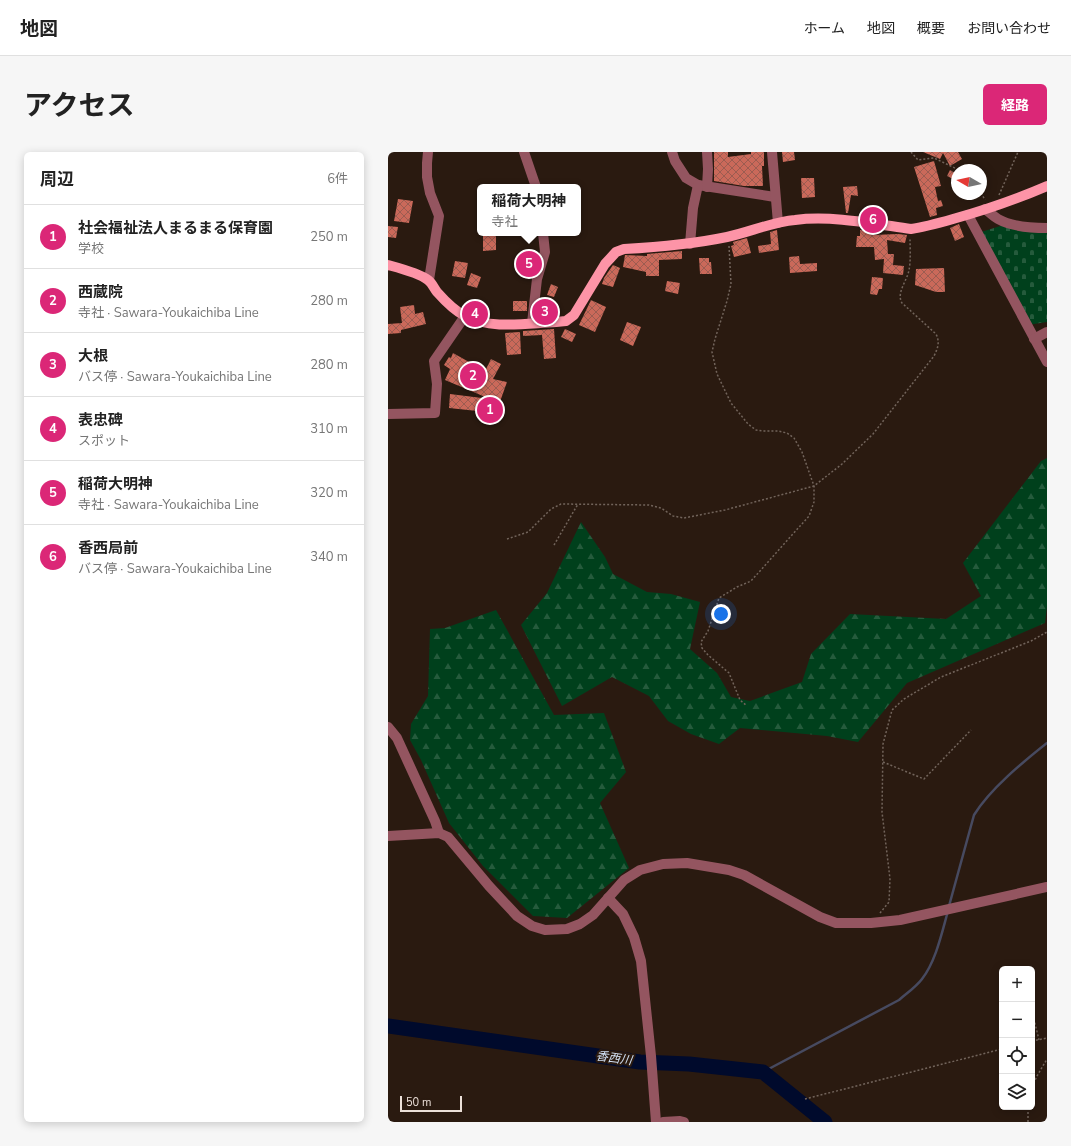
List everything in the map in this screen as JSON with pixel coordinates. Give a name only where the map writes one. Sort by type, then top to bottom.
[{"type":"main road","points":[[388,265],[429,280],[448,304],[465,316],[484,323],[495,325],[566,321],[579,308],[605,264],[616,252],[624,249],[690,244],[729,236],[778,223],[818,218],[911,229],[921,228],[990,208],[1017,199],[1047,186]]},
{"type":"street","points":[[428,152],[427,177],[430,194],[439,216],[429,280]]},
{"type":"street","points":[[524,152],[535,184]]},
{"type":"street","points":[[672,152],[675,161],[686,178],[702,186],[775,197]]},
{"type":"street","points":[[690,244],[693,208],[702,186],[707,152]]},
{"type":"street","points":[[772,152],[778,223]]},
{"type":"street","points":[[990,208],[997,219],[1032,228],[1047,228]]},
{"type":"street","points":[[968,215],[1047,362]]},
{"type":"street","points":[[532,323],[537,279],[545,252],[542,236]]},
{"type":"street","points":[[388,414],[435,413],[438,384],[434,361],[465,316]]},
{"type":"street","points":[[1034,339],[1047,332]]},
{"type":"street","points":[[388,727],[397,738],[439,833]]},
{"type":"street","points":[[388,836],[439,833],[448,837],[489,886],[517,916],[532,926],[546,930],[567,929],[580,924],[593,915],[624,880],[640,870],[663,864],[687,863],[730,870],[744,875],[820,917],[836,923],[871,923],[900,920],[1047,887]]},
{"type":"street","points":[[608,898],[623,914],[634,937],[641,961],[656,1122]]},
{"type":"street","points":[[663,1122],[684,1122]]},
{"type":"path","points":[[912,152],[918,160],[934,158],[951,166]]},
{"type":"path","points":[[990,208],[1018,152]]},
{"type":"path","points":[[507,539],[528,532],[551,509],[561,504],[649,505],[661,508],[673,516],[684,518],[726,510],[814,486],[842,464],[873,434],[934,356],[938,346],[939,339],[936,334],[902,304],[900,298],[900,293],[909,268],[911,229]]},
{"type":"path","points":[[729,236],[731,284],[712,352],[717,374],[731,403],[748,424],[756,430],[778,431],[786,433],[794,438],[802,452],[814,486],[814,502],[809,516],[751,580],[719,598],[708,631],[701,642],[702,648],[708,655],[730,674],[740,700],[747,706]]},
{"type":"path","points":[[554,545],[578,504]]},
{"type":"path","points":[[871,923],[889,902],[890,879],[882,812],[883,744],[892,710],[904,700],[941,677],[1031,641],[1047,632]]},
{"type":"path","points":[[883,762],[924,779],[971,730]]},
{"type":"path","points":[[1035,1023],[1039,1040]]},
{"type":"path","points":[[1035,1041],[1047,1038]]},
{"type":"path","points":[[805,1099],[999,1050]]},
{"type":"path","points":[[1035,1080],[1047,1059]]},
{"type":"path","points":[[1028,1110],[1028,1122]]},
{"type":"green space","points":[[1010,223],[1047,228],[1047,322],[1027,325],[978,233]]},
{"type":"green space","points":[[1047,458],[1047,606],[1045,623],[907,683],[858,742],[827,736],[740,728],[719,744],[691,734],[668,721],[649,696],[612,677],[562,706],[521,625],[547,593],[581,522],[605,557],[613,574],[647,592],[671,594],[700,602],[690,649],[717,673],[731,697],[750,701],[802,682],[811,654],[850,614],[946,619],[981,596],[963,563],[1041,461]]},
{"type":"green space","points":[[496,610],[554,715],[604,713],[626,772],[600,803],[629,868],[567,918],[533,916],[483,866],[449,823],[421,760],[410,740],[411,724],[428,696],[430,629],[445,628]]},
{"type":"building","points":[[714,152],[728,152],[728,157],[751,154],[751,152],[764,152],[764,166],[762,166],[763,186],[744,186],[714,181]]},
{"type":"building","points":[[782,152],[794,152],[795,160],[783,162]]},
{"type":"building","points":[[923,152],[958,152],[962,159],[951,164],[950,166],[943,153],[940,159]]},
{"type":"building","points":[[934,161],[941,186],[935,187],[938,201],[941,200],[943,206],[936,208],[937,215],[930,217],[914,167]]},
{"type":"building","points":[[950,170],[951,171],[951,178],[947,176]]},
{"type":"building","points":[[801,178],[814,178],[815,197],[802,198]]},
{"type":"building","points":[[857,186],[858,196],[851,195],[848,213],[846,213],[843,187]]},
{"type":"building","points":[[398,199],[413,201],[409,223],[394,221]]},
{"type":"building","points":[[959,224],[964,237],[955,241],[950,228]]},
{"type":"building","points":[[388,226],[398,227],[396,238],[388,237]]},
{"type":"building","points":[[777,230],[779,250],[759,253],[758,246],[771,244],[770,232]]},
{"type":"building","points":[[860,230],[872,230],[872,235],[907,235],[905,243],[887,240],[888,254],[894,254],[893,265],[904,266],[903,275],[883,273],[884,259],[875,260],[874,247],[856,247],[857,236],[860,236]]},
{"type":"building","points":[[483,236],[496,236],[496,250],[483,251]]},
{"type":"building","points":[[747,238],[751,253],[734,257],[731,246],[734,245],[733,242]]},
{"type":"building","points":[[682,251],[682,259],[659,260],[659,276],[646,276],[646,272],[623,267],[625,255],[647,256],[647,254]]},
{"type":"building","points":[[799,256],[800,264],[817,263],[817,271],[790,273],[789,257]]},
{"type":"building","points":[[699,258],[709,258],[709,262],[711,262],[712,274],[700,274]]},
{"type":"building","points":[[455,261],[468,263],[465,278],[452,276]]},
{"type":"building","points":[[613,265],[620,268],[613,287],[602,284],[604,278]]},
{"type":"building","points":[[944,268],[945,292],[936,292],[915,285],[916,269]]},
{"type":"building","points":[[471,273],[481,277],[477,288],[467,285]]},
{"type":"building","points":[[872,277],[883,278],[882,289],[879,289],[877,295],[870,294]]},
{"type":"building","points":[[667,281],[680,283],[678,294],[665,291]]},
{"type":"building","points":[[551,284],[558,287],[554,297],[547,295]]},
{"type":"building","points":[[591,300],[606,307],[595,332],[579,325]]},
{"type":"building","points":[[513,301],[527,301],[527,311],[513,311]]},
{"type":"building","points":[[414,305],[415,314],[423,312],[426,324],[401,330],[401,333],[388,334],[388,324],[402,323],[400,307]]},
{"type":"building","points":[[627,322],[641,327],[633,346],[620,340]]},
{"type":"building","points":[[554,329],[556,358],[544,359],[542,335],[523,336],[523,331]]},
{"type":"building","points":[[565,329],[576,334],[572,342],[561,337]]},
{"type":"building","points":[[520,332],[521,354],[507,355],[505,333]]},
{"type":"building","points":[[453,353],[485,371],[491,359],[501,364],[493,379],[507,382],[496,413],[449,408],[450,394],[490,399],[445,380],[450,369],[444,365],[449,357],[451,358]]},
{"type":"waterway","points":[[949,906],[974,815],[998,786],[1047,743]]},
{"type":"waterway","points":[[763,1072],[899,1000],[914,987],[922,979],[931,964],[948,911]]},
{"type":"waterway","name":"香西川","points":[[388,1026],[640,1062],[689,1064],[763,1072],[825,1122]]},
{"type":"place","name":"香西局前","points":[[873,220]]},
{"type":"place","name":"稲荷大明神","points":[[529,264]]},
{"type":"place","name":"大根","points":[[545,312]]},
{"type":"place","name":"表忠碑","points":[[475,314]]},
{"type":"place","name":"西蔵院","points":[[473,376]]},
{"type":"place","name":"社会福祉法人まるまる保育園","points":[[490,410]]}]
